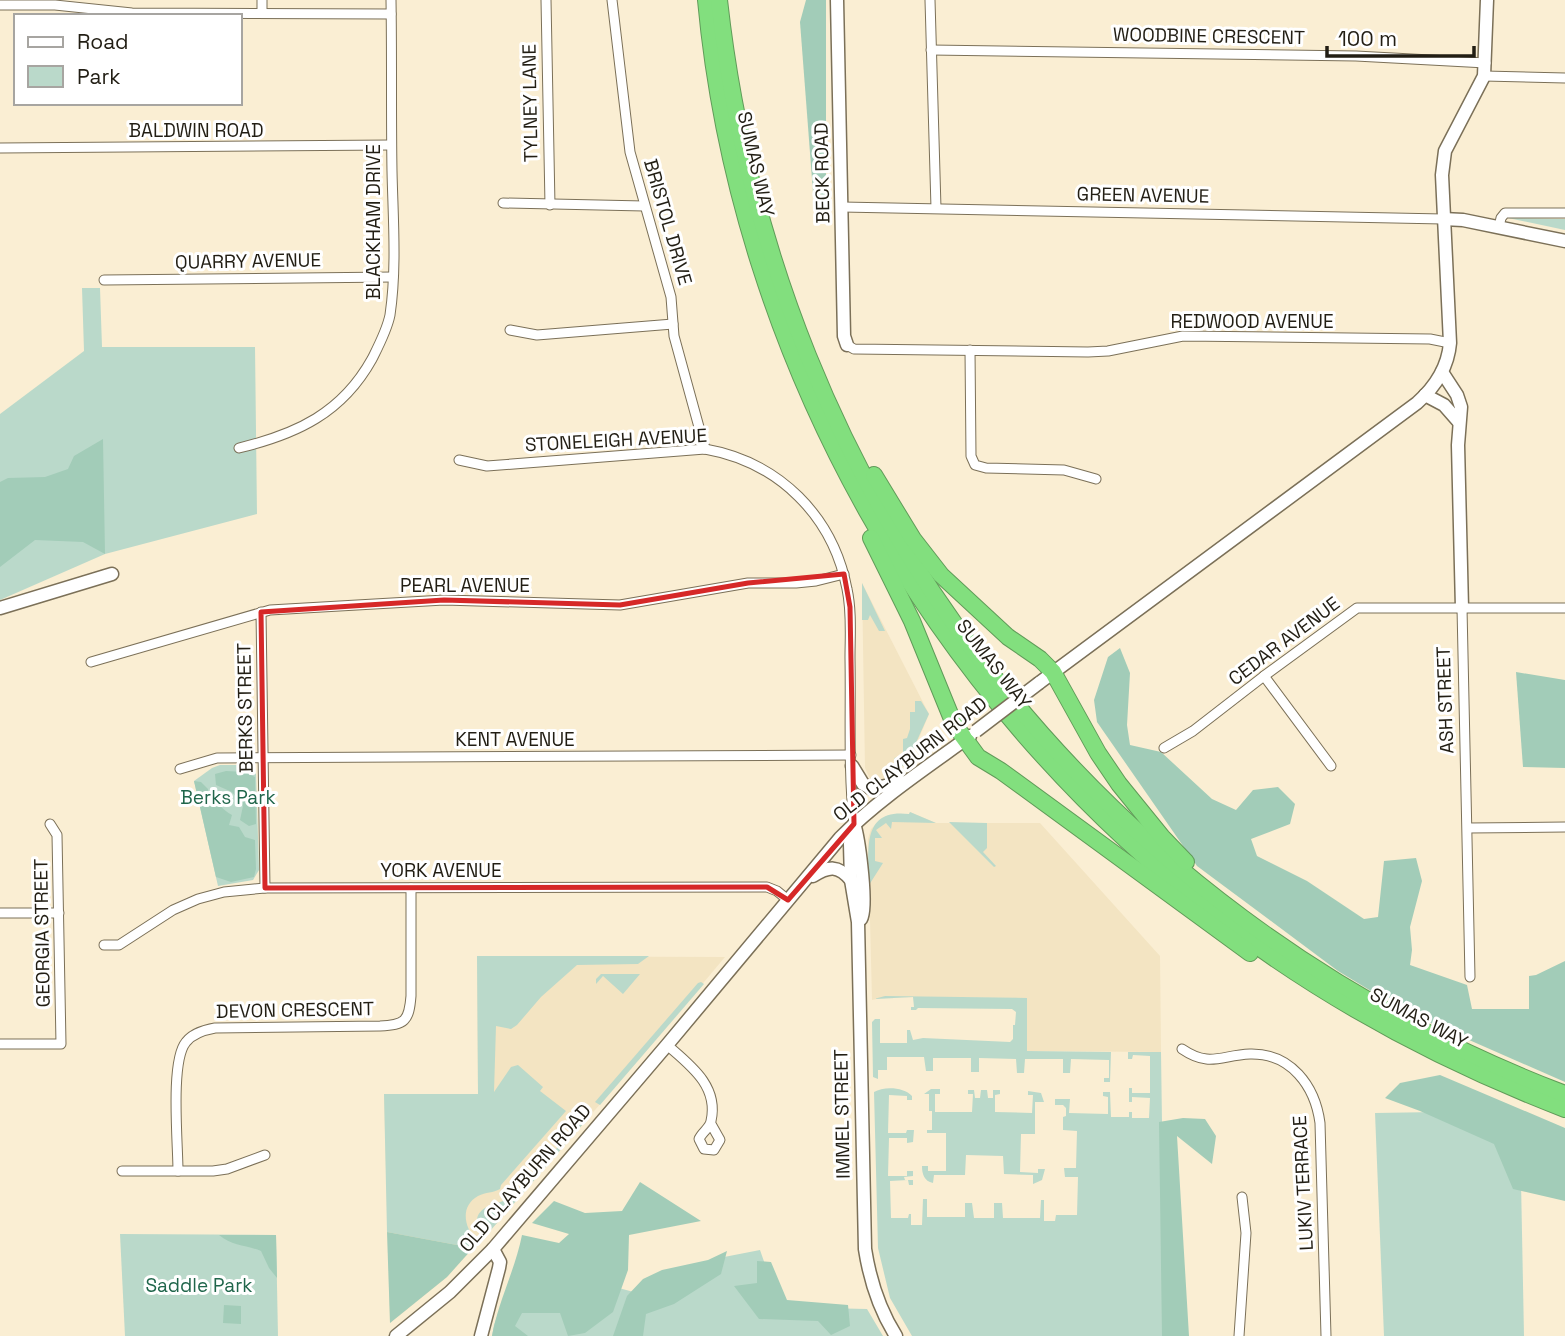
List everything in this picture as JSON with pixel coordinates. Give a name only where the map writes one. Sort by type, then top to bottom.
[{"type":"highway","name":"SUMAS WAY","points":[[706,0],[726,134],[750,230],[780,324],[812,404],[871,520],[941,629],[999,706],[1033,746],[1108,823],[1180,888],[1218,917],[1320,988],[1426,1049],[1565,1109]]},
{"type":"highway","name":"SUMAS WAY","points":[[719,0],[730,84],[743,150],[768,245],[808,359],[850,452],[911,560],[981,662],[1012,701],[1084,780],[1153,846],[1237,915],[1329,978],[1469,1054],[1565,1094]]},
{"type":"highway","points":[[768,245],[851,432],[913,539],[941,575],[978,610],[1008,638],[1040,659],[1054,672],[1098,753],[1162,838],[1206,880],[1329,978]]},
{"type":"highway","points":[[780,324],[786,352],[820,437],[900,596],[954,724],[970,735],[978,757],[1116,854],[1227,937],[1315,995],[1371,1026],[1426,1049]]},
{"type":"main road","name":"BECK ROAD","points":[[837,0],[844,335],[847,345]]},
{"type":"main road","points":[[1438,377],[1450,343],[1442,175],[1445,152],[1485,70],[1487,0]]},
{"type":"main road","points":[[1443,219],[1565,241]]},
{"type":"main road","name":"OLD CLAYBURN ROAD","points":[[396,1336],[450,1292],[493,1249],[854,824],[909,780],[1425,395],[1438,377]]},
{"type":"main road","name":"ASH STREET","points":[[1438,377],[1457,395],[1461,407],[1458,421],[1462,608]]},
{"type":"main road","points":[[1425,395],[1444,405],[1458,421]]},
{"type":"main road","points":[[0,608],[112,574]]},
{"type":"main road","points":[[852,760],[863,783],[872,789],[909,780]]},
{"type":"main road","name":"IMMEL STREET","points":[[854,824],[850,844],[851,880],[858,922],[863,1223],[868,1271],[878,1305],[896,1336]]},
{"type":"main road","name":"IMMEL STREET","points":[[854,824],[859,843],[864,914],[858,922]]},
{"type":"main road","points":[[801,884],[825,868],[832,867],[839,868],[851,880]]},
{"type":"main road","points":[[481,1336],[500,1262],[493,1249]]},
{"type":"street","points":[[131,0],[132,13]]},
{"type":"street","points":[[262,0],[262,13]]},
{"type":"street","name":"BLACKHAM DRIVE","points":[[239,448],[276,439],[313,422],[350,391],[364,373],[384,335],[390,317],[393,278],[391,0]]},
{"type":"street","name":"TYLNEY LANE","points":[[546,0],[550,205]]},
{"type":"street","name":"BRISTOL DRIVE","points":[[612,0],[630,152],[671,297],[673,324],[705,449]]},
{"type":"street","points":[[930,0],[936,208]]},
{"type":"street","points":[[0,5],[55,5],[132,13],[391,14]]},
{"type":"street","name":"WOODBINE CRESCENT","points":[[932,50],[1356,56],[1565,78]]},
{"type":"street","name":"BALDWIN ROAD","points":[[0,148],[391,145]]},
{"type":"street","points":[[503,204],[644,206]]},
{"type":"street","name":"GREEN AVENUE","points":[[842,207],[1443,219]]},
{"type":"street","points":[[1499,227],[1505,213],[1565,214]]},
{"type":"street","name":"QUARRY AVENUE","points":[[104,280],[393,278]]},
{"type":"street","points":[[510,330],[537,335],[673,324]]},
{"type":"street","name":"REDWOOD AVENUE","points":[[847,345],[854,349],[1108,351],[1183,336],[1430,339],[1450,343]]},
{"type":"street","points":[[970,349],[971,456],[975,465],[986,468],[1064,470],[1096,479]]},
{"type":"street","name":"STONELEIGH AVENUE","points":[[459,460],[487,466],[705,449],[724,453],[761,467],[807,503],[829,535],[844,574]]},
{"type":"street","name":"PEARL AVENUE","points":[[91,662],[261,612],[444,600],[620,605],[748,583],[806,582],[844,574]]},
{"type":"street","name":"IMMEL STREET","points":[[844,574],[850,607],[854,824]]},
{"type":"street","name":"CEDAR AVENUE","points":[[1164,748],[1193,731],[1357,608],[1565,608]]},
{"type":"street","name":"ASH STREET","points":[[1462,608],[1470,978]]},
{"type":"street","name":"BERKS STREET","points":[[261,612],[265,888]]},
{"type":"street","points":[[1264,676],[1331,766]]},
{"type":"street","name":"KENT AVENUE","points":[[180,769],[217,758],[852,760]]},
{"type":"street","name":"GEORGIA STREET","points":[[0,1044],[61,1044],[57,835],[50,824]]},
{"type":"street","points":[[1468,828],[1565,827]]},
{"type":"street","name":"DEVON CRESCENT","points":[[178,1171],[177,1060],[186,1042],[194,1035],[215,1028],[380,1026],[397,1025],[406,1020],[411,996],[411,887]]},
{"type":"street","name":"YORK AVENUE","points":[[104,945],[119,945],[173,910],[198,899],[224,892],[265,888],[767,887],[788,900]]},
{"type":"street","points":[[0,913],[59,913]]},
{"type":"street","points":[[667,1045],[703,1078],[712,1102],[711,1124]]},
{"type":"street","name":"LUKIV TERRACE","points":[[1182,1049],[1195,1058],[1212,1060],[1250,1054],[1273,1058],[1293,1068],[1308,1086],[1318,1109],[1320,1123],[1326,1336]]},
{"type":"street","points":[[122,1171],[227,1169],[265,1155]]},
{"type":"street","points":[[1238,1336],[1246,1233],[1242,1197]]},
{"type":"highlighted area","points":[[844,574],[850,607],[854,824],[788,900],[767,887],[265,888],[261,612],[444,600],[620,605],[748,583]]},
{"type":"shaded area","points":[[862,583],[929,714],[908,765],[889,780],[876,782],[870,779],[865,768]]},
{"type":"shaded area","points":[[910,812],[936,823],[1040,823],[1160,956],[1161,1052],[1027,1051],[1027,998],[886,997],[872,1000],[868,839],[871,829],[882,818]]},
{"type":"shaded area","points":[[477,956],[725,957],[490,1231],[487,1230],[475,1241],[473,1248],[447,1277],[390,1323],[384,1094],[478,1094]]},
{"type":"green space","points":[[806,0],[826,0],[826,196],[813,192],[800,22]]},
{"type":"green space","points":[[1508,218],[1565,219],[1565,230]]},
{"type":"green space","points":[[82,288],[100,288],[102,347],[255,347],[257,514],[105,554],[0,600],[0,414],[84,351]]},
{"type":"green space","points":[[103,439],[105,554],[83,542],[35,540],[0,567],[0,482],[8,478],[45,477],[68,469],[74,456]]},
{"type":"green space","points":[[862,583],[885,631],[879,631],[870,615],[868,620],[862,620]]},
{"type":"green space","points":[[1120,648],[1130,673],[1127,725],[1130,745],[1161,752],[1212,799],[1236,810],[1253,790],[1278,787],[1295,804],[1290,824],[1251,839],[1257,856],[1307,881],[1364,919],[1378,917],[1384,861],[1416,858],[1422,881],[1410,927],[1410,965],[1467,985],[1472,1009],[1529,1009],[1529,976],[1565,961],[1565,1082],[1426,1021],[1397,1000],[1376,994],[1338,971],[1197,866],[1097,722],[1094,700],[1108,657]]},
{"type":"green space","points":[[1516,672],[1565,680],[1565,768],[1523,767]]},
{"type":"green space","points":[[915,701],[921,701],[929,714],[905,767],[894,758],[903,756],[903,739],[907,738],[910,729],[910,712],[915,712]]},
{"type":"green space","name":"Berks Park","points":[[220,765],[248,765],[256,774],[259,870],[253,880],[218,886],[194,781]]},
{"type":"green space","points":[[226,771],[244,772],[255,777],[256,824],[249,826],[240,820],[243,806],[232,792],[216,785],[215,774]]},
{"type":"green space","points":[[194,781],[201,782],[208,789],[208,797],[232,815],[229,825],[239,827],[245,837],[255,840],[254,877],[231,882],[216,877]]},
{"type":"green space","points":[[910,812],[936,823],[892,822],[891,829],[886,823],[876,830],[882,838],[875,838],[875,861],[883,863],[869,885],[869,846],[875,825],[882,818]]},
{"type":"green space","points":[[949,822],[987,823],[987,848],[983,852],[996,866],[994,867]]},
{"type":"green space","points":[[477,956],[649,956],[638,964],[577,965],[541,997],[517,1025],[511,1029],[496,1026],[494,1092],[511,1067],[518,1065],[543,1087],[540,1091],[566,1111],[500,1189],[478,1196],[468,1205],[467,1223],[476,1240],[473,1248],[387,1232],[384,1094],[478,1094]]},
{"type":"green space","points":[[601,974],[640,974],[623,994],[603,976],[596,984],[596,979]]},
{"type":"green space","points":[[698,983],[704,984],[600,1105],[595,1102]]},
{"type":"green space","points":[[885,996],[1027,998],[1027,1051],[1111,1052],[1110,1082],[1104,1082],[1104,1078],[1109,1078],[1109,1060],[1071,1059],[1070,1073],[1063,1073],[1063,1059],[1025,1059],[1024,1073],[1017,1073],[1016,1059],[979,1058],[979,1072],[971,1072],[971,1058],[933,1058],[933,1071],[926,1071],[924,1057],[887,1057],[887,1070],[878,1070],[878,1079],[873,1077],[872,1022],[875,1019],[880,1019],[880,1043],[907,1043],[907,1030],[910,1030],[913,1040],[923,1038],[1010,1042],[1015,1025],[1016,1012],[1012,1009],[911,1010],[911,1007],[914,1007],[913,997],[874,999]]},
{"type":"green space","points":[[1128,1052],[1161,1052],[1165,1336],[912,1336],[890,1298],[878,1248],[874,1092],[878,1090],[899,1089],[912,1096],[912,1100],[907,1100],[907,1096],[889,1095],[888,1133],[914,1130],[913,1142],[907,1143],[907,1138],[889,1138],[888,1176],[907,1176],[907,1171],[913,1171],[913,1176],[904,1177],[908,1180],[890,1181],[891,1218],[908,1218],[911,1214],[911,1225],[922,1225],[923,1199],[927,1199],[927,1217],[965,1217],[965,1203],[972,1203],[974,1218],[994,1218],[994,1203],[1002,1203],[1003,1218],[1040,1218],[1041,1200],[1044,1200],[1044,1221],[1055,1221],[1056,1215],[1077,1215],[1078,1177],[1065,1177],[1064,1168],[1076,1168],[1077,1131],[1063,1130],[1066,1108],[1063,1105],[1055,1105],[1055,1099],[1070,1099],[1069,1113],[1108,1114],[1108,1097],[1103,1096],[1103,1092],[1110,1092],[1111,1117],[1129,1117],[1129,1112],[1132,1112],[1132,1118],[1149,1118],[1150,1098],[1132,1097],[1132,1102],[1129,1102],[1129,1088],[1132,1088],[1132,1093],[1150,1093],[1150,1056],[1133,1055],[1132,1059],[1128,1059]]},
{"type":"green space","points":[[1440,1075],[1565,1128],[1565,1201],[1513,1189],[1494,1144],[1385,1098],[1400,1083]]},
{"type":"green space","points":[[931,1089],[940,1089],[940,1094],[935,1094],[935,1112],[972,1112],[973,1094],[968,1094],[968,1090],[974,1090],[975,1098],[980,1098],[981,1090],[987,1090],[988,1098],[993,1098],[993,1090],[1000,1090],[1000,1094],[995,1095],[995,1112],[1032,1113],[1033,1095],[1028,1095],[1028,1091],[1041,1093],[1044,1102],[1035,1102],[1035,1134],[1021,1134],[1020,1172],[1038,1173],[1038,1169],[1045,1169],[1042,1180],[1033,1184],[1033,1175],[1004,1174],[1003,1156],[966,1155],[965,1175],[934,1175],[933,1183],[927,1181],[922,1166],[928,1166],[928,1171],[946,1171],[946,1133],[927,1133],[927,1130],[932,1130],[932,1111],[929,1111],[929,1094],[924,1094]]},
{"type":"green space","points":[[1437,1112],[1509,1143],[1521,1181],[1524,1336],[1384,1336],[1375,1113]]},
{"type":"green space","points":[[588,1113],[590,1116],[490,1231],[483,1230],[477,1219],[479,1214],[487,1207],[516,1194]]},
{"type":"green space","points":[[1183,1118],[1205,1119],[1216,1136],[1212,1164],[1177,1136],[1189,1336],[1162,1336],[1159,1122]]},
{"type":"green space","points":[[640,1182],[701,1221],[629,1235],[628,1270],[613,1312],[585,1333],[568,1336],[560,1313],[522,1313],[515,1326],[528,1336],[492,1336],[522,1235],[559,1243],[569,1234],[532,1223],[554,1201],[585,1213],[622,1211]]},
{"type":"green space","points":[[387,1232],[473,1248],[447,1277],[390,1323]]},
{"type":"green space","name":"Saddle Park","points":[[120,1234],[276,1235],[278,1336],[125,1336]]},
{"type":"green space","points":[[219,1235],[276,1235],[277,1278],[261,1251],[234,1243]]},
{"type":"green space","points":[[760,1250],[780,1307],[867,1309],[883,1336],[492,1336],[517,1261],[645,1295],[719,1258]]},
{"type":"green space","points":[[727,1251],[721,1274],[674,1304],[646,1314],[643,1336],[613,1336],[627,1296],[643,1279],[662,1270],[708,1260]]},
{"type":"green space","points":[[757,1261],[771,1262],[787,1300],[848,1305],[850,1326],[831,1335],[818,1321],[759,1319],[734,1286],[757,1283]]},
{"type":"green space","points":[[224,1305],[241,1306],[241,1324],[223,1323]]}]
